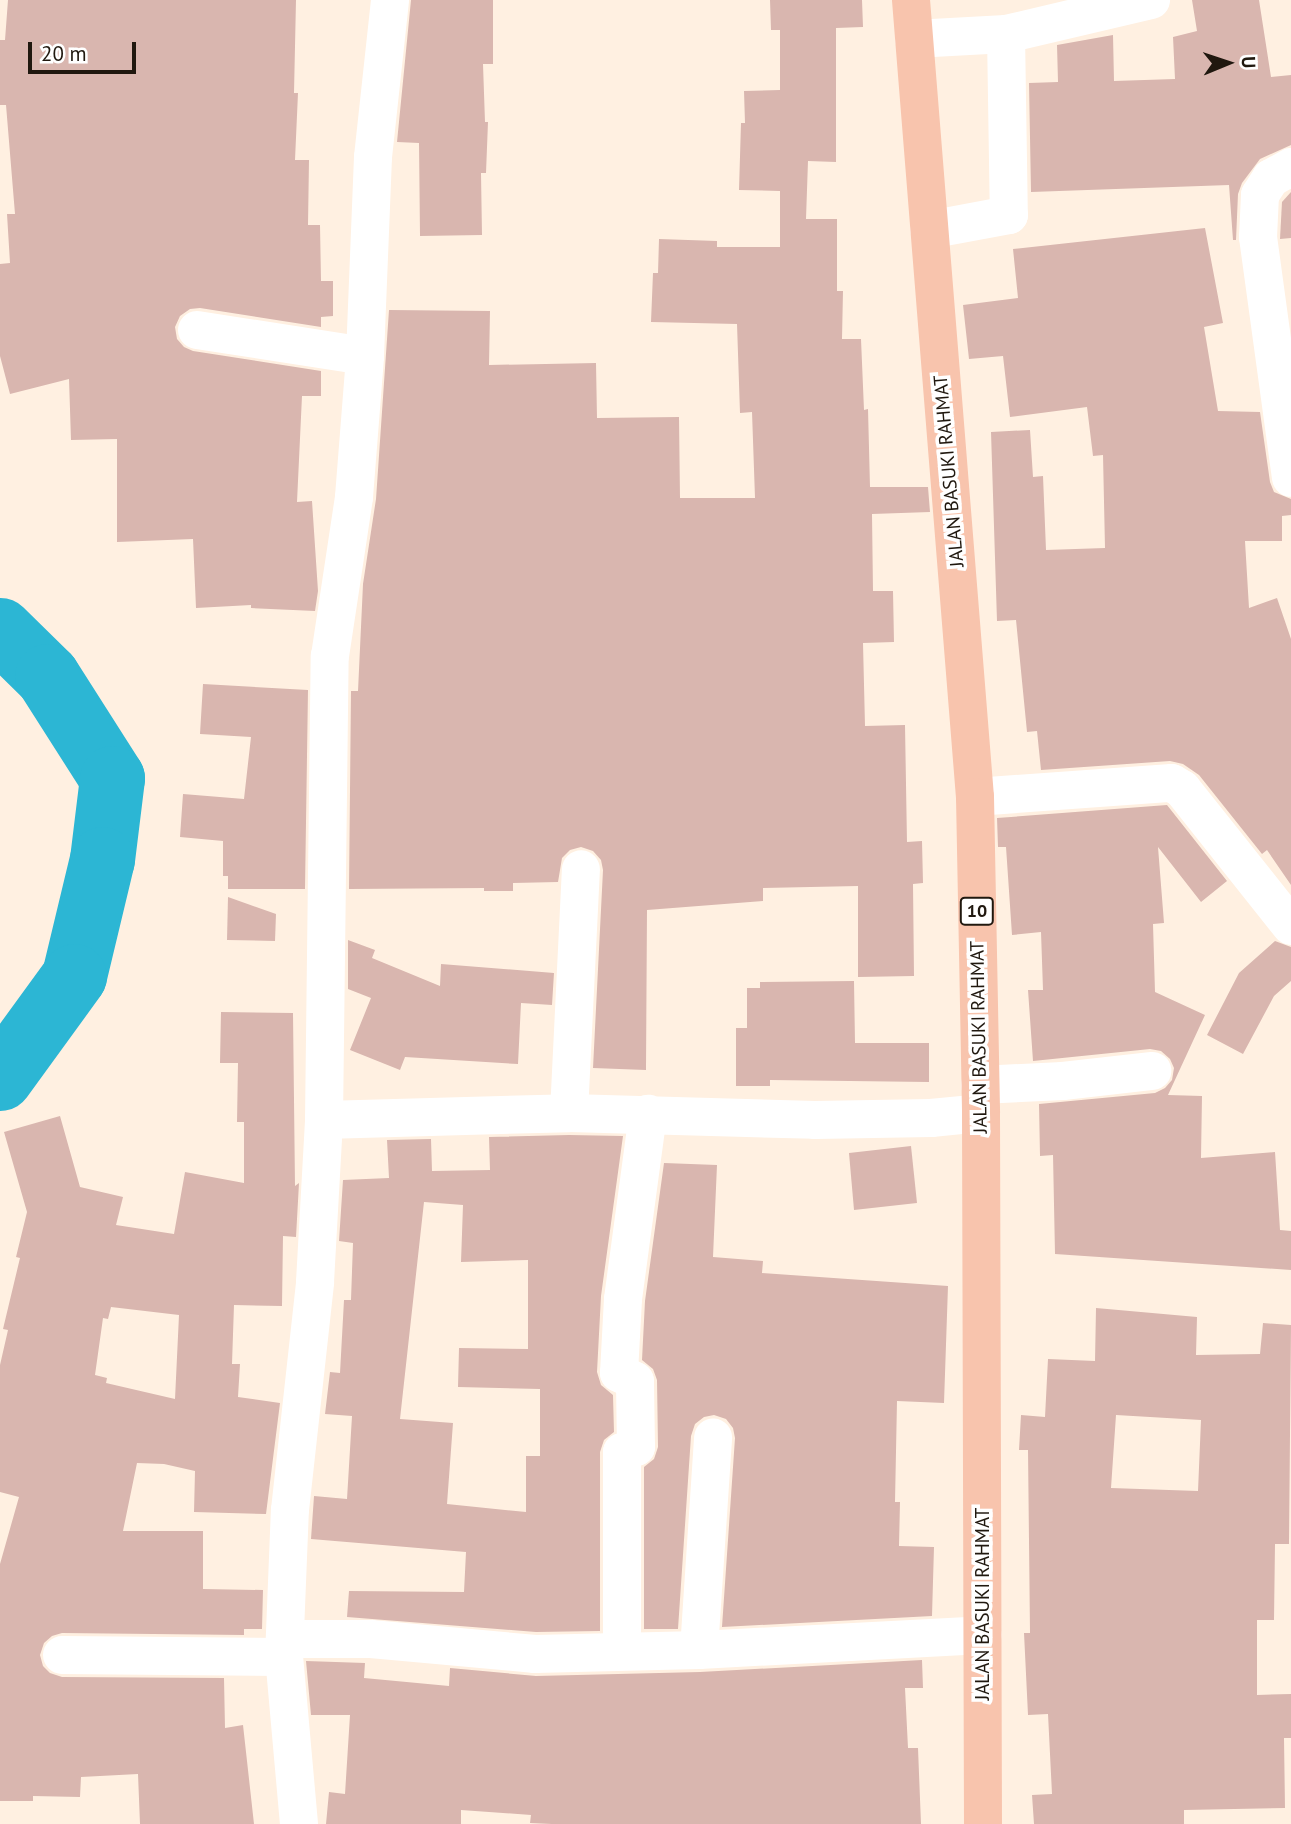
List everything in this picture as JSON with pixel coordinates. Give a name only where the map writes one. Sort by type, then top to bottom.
[{"type":"highway","name":"JALAN BASUKI RAHMAT","points":[[911,0],[975,797],[981,1099],[983,1824]]},
{"type":"street","points":[[299,1824],[285,1648],[290,1510],[315,1282],[324,1120],[330,656],[354,497],[365,356],[373,157],[390,0]]},
{"type":"street","points":[[914,39],[1006,34],[1151,0]]},
{"type":"street","points":[[929,230],[1009,215],[1006,34]]},
{"type":"street","points":[[1291,167],[1271,178],[1260,195],[1258,237],[1291,478]]},
{"type":"street","points":[[197,330],[365,356]]},
{"type":"street","points":[[975,797],[1172,782],[1182,789],[1291,926]]},
{"type":"street","points":[[569,1113],[581,870]]},
{"type":"street","points":[[324,1120],[569,1113],[815,1120],[932,1118],[981,1099],[1063,1081],[1152,1071]]},
{"type":"street","points":[[622,1651],[622,1452],[636,1446],[635,1381],[619,1373],[624,1299],[648,1114]]},
{"type":"street","points":[[699,1650],[713,1437]]},
{"type":"street","points":[[62,1655],[285,1648],[371,1639],[535,1654],[699,1650],[983,1635]]},
{"type":"building","points":[[8,0],[296,0],[294,93],[298,93],[295,160],[309,160],[308,225],[320,225],[321,281],[333,281],[333,316],[321,317],[321,327],[200,308],[190,309],[180,316],[175,327],[177,339],[184,347],[193,351],[321,371],[321,396],[302,396],[297,502],[312,501],[318,591],[315,611],[251,608],[251,605],[196,608],[193,539],[117,542],[117,439],[71,440],[69,379],[10,394],[0,356],[0,264],[10,263],[7,214],[15,214],[6,105],[0,105],[0,40],[5,40]]},
{"type":"building","points":[[411,0],[493,0],[493,64],[483,64],[485,122],[488,122],[486,173],[481,173],[482,235],[420,236],[419,143],[397,142]]},
{"type":"building","points":[[770,0],[862,0],[863,27],[836,28],[836,162],[808,161],[806,219],[837,219],[837,291],[843,291],[842,339],[861,339],[864,410],[868,409],[870,487],[928,487],[930,512],[872,514],[873,591],[893,591],[894,642],[863,643],[865,726],[905,725],[907,842],[922,841],[923,883],[913,884],[914,976],[858,977],[858,886],[763,888],[763,901],[647,910],[646,1070],[593,1068],[603,870],[601,860],[593,851],[581,847],[570,850],[562,858],[558,882],[513,883],[513,891],[484,891],[484,888],[349,889],[351,691],[358,691],[363,584],[376,499],[389,310],[490,311],[489,365],[596,363],[597,418],[679,417],[680,498],[755,498],[752,412],[740,413],[737,324],[651,322],[653,273],[658,273],[659,239],[717,241],[717,247],[780,247],[780,191],[739,190],[741,123],[745,123],[744,91],[780,90],[780,30],[771,30]]},
{"type":"building","points":[[1192,0],[1259,0],[1271,77],[1291,75],[1291,145],[1260,159],[1242,183],[1238,194],[1236,240],[1233,240],[1229,185],[1031,192],[1029,83],[1058,82],[1057,45],[1113,35],[1114,81],[1175,79],[1173,37],[1197,31]]},
{"type":"building","points":[[1291,192],[1291,238],[1280,239],[1282,202]]},
{"type":"building","points":[[1205,228],[1223,323],[1204,327],[1218,411],[1260,412],[1270,482],[1274,492],[1291,499],[1291,515],[1282,516],[1282,541],[1245,541],[1249,608],[1277,598],[1291,639],[1291,885],[1267,850],[1262,854],[1199,775],[1183,764],[1170,761],[1041,770],[1037,731],[1027,732],[1016,620],[997,621],[991,432],[1030,430],[1033,477],[1043,476],[1046,550],[1105,548],[1103,455],[1093,456],[1087,407],[1010,417],[1003,356],[969,359],[963,305],[1018,298],[1013,249]]},
{"type":"building","points":[[203,684],[308,690],[305,889],[228,889],[228,876],[223,876],[223,841],[180,837],[183,794],[244,799],[251,737],[200,734]]},
{"type":"building","points":[[1167,805],[1227,881],[1201,902],[1158,847],[1164,923],[1153,924],[1155,992],[1205,1015],[1168,1095],[1202,1096],[1201,1158],[1275,1152],[1280,1230],[1291,1231],[1291,1270],[1055,1254],[1053,1155],[1040,1156],[1039,1104],[1155,1093],[1165,1088],[1172,1080],[1174,1068],[1170,1059],[1161,1051],[1150,1049],[1033,1061],[1028,990],[1043,990],[1041,932],[1012,935],[1006,847],[998,847],[997,818]]},
{"type":"building","points":[[228,897],[276,914],[275,941],[227,940]]},
{"type":"building","points":[[348,940],[375,950],[372,958],[440,986],[441,964],[554,973],[552,1005],[521,1003],[518,1064],[405,1057],[400,1070],[350,1050],[371,998],[348,989]]},
{"type":"building","points":[[1275,941],[1291,947],[1291,981],[1274,996],[1243,1054],[1207,1035],[1239,973]]},
{"type":"building","points":[[854,981],[855,1043],[929,1043],[929,1082],[770,1080],[770,1086],[736,1086],[736,1028],[747,1028],[747,988],[760,988],[760,982]]},
{"type":"building","points":[[221,1012],[293,1013],[295,1186],[299,1183],[296,1237],[283,1236],[282,1306],[234,1305],[232,1364],[240,1364],[238,1397],[280,1403],[266,1514],[194,1512],[195,1471],[164,1464],[137,1463],[123,1531],[203,1531],[203,1589],[263,1590],[262,1629],[244,1629],[244,1635],[62,1633],[52,1636],[44,1643],[40,1655],[43,1666],[50,1673],[62,1677],[224,1678],[225,1728],[243,1725],[254,1824],[140,1824],[138,1774],[81,1777],[80,1797],[33,1796],[33,1801],[0,1801],[0,1564],[19,1497],[0,1492],[0,1365],[8,1330],[3,1329],[20,1258],[16,1257],[27,1212],[4,1132],[60,1116],[80,1187],[123,1197],[116,1225],[174,1234],[185,1172],[244,1183],[244,1122],[237,1122],[238,1063],[220,1063]],"holes":[[[111,1307],[179,1315],[175,1399],[106,1383],[107,1378],[95,1375],[103,1318],[108,1319]]]},
{"type":"building","points":[[623,1136],[601,1296],[597,1372],[601,1385],[613,1395],[614,1432],[604,1440],[600,1452],[600,1631],[536,1632],[347,1617],[349,1591],[464,1592],[466,1552],[311,1539],[314,1496],[347,1499],[352,1416],[325,1414],[330,1372],[340,1373],[344,1300],[351,1300],[353,1243],[339,1241],[343,1180],[389,1178],[387,1140],[431,1139],[432,1171],[490,1170],[489,1137]],"holes":[[[424,1202],[463,1205],[461,1262],[528,1260],[528,1349],[459,1348],[458,1387],[540,1389],[540,1456],[526,1456],[526,1512],[447,1504],[453,1423],[400,1419]]]},
{"type":"building","points":[[911,1146],[917,1203],[854,1210],[849,1153]]},
{"type":"building","points":[[664,1163],[717,1165],[713,1257],[763,1261],[762,1273],[948,1286],[944,1403],[897,1401],[895,1502],[900,1502],[899,1546],[934,1547],[932,1616],[722,1627],[735,1438],[733,1428],[726,1419],[714,1415],[704,1417],[695,1424],[691,1436],[678,1629],[644,1629],[644,1467],[654,1459],[658,1447],[657,1380],[653,1369],[642,1360],[645,1301]]},
{"type":"building","points":[[1096,1308],[1197,1317],[1196,1355],[1260,1354],[1263,1323],[1291,1325],[1289,1544],[1275,1544],[1274,1620],[1257,1620],[1257,1695],[1291,1694],[1291,1738],[1284,1738],[1285,1808],[1184,1810],[1184,1824],[1034,1824],[1032,1795],[1052,1794],[1048,1714],[1028,1715],[1024,1633],[1030,1633],[1028,1450],[1019,1450],[1021,1415],[1045,1417],[1048,1359],[1095,1361]],"holes":[[[1116,1415],[1201,1420],[1198,1491],[1111,1488]]]},
{"type":"building","points":[[922,1660],[923,1688],[905,1688],[908,1748],[918,1748],[921,1824],[552,1824],[530,1823],[531,1815],[461,1810],[461,1824],[326,1824],[329,1792],[345,1794],[350,1715],[311,1715],[306,1661],[365,1663],[364,1678],[449,1686],[450,1668],[536,1676],[700,1672]]},
{"type":"waterway","points":[[0,630],[47,676],[112,778],[102,859],[74,976],[0,1078]]}]
